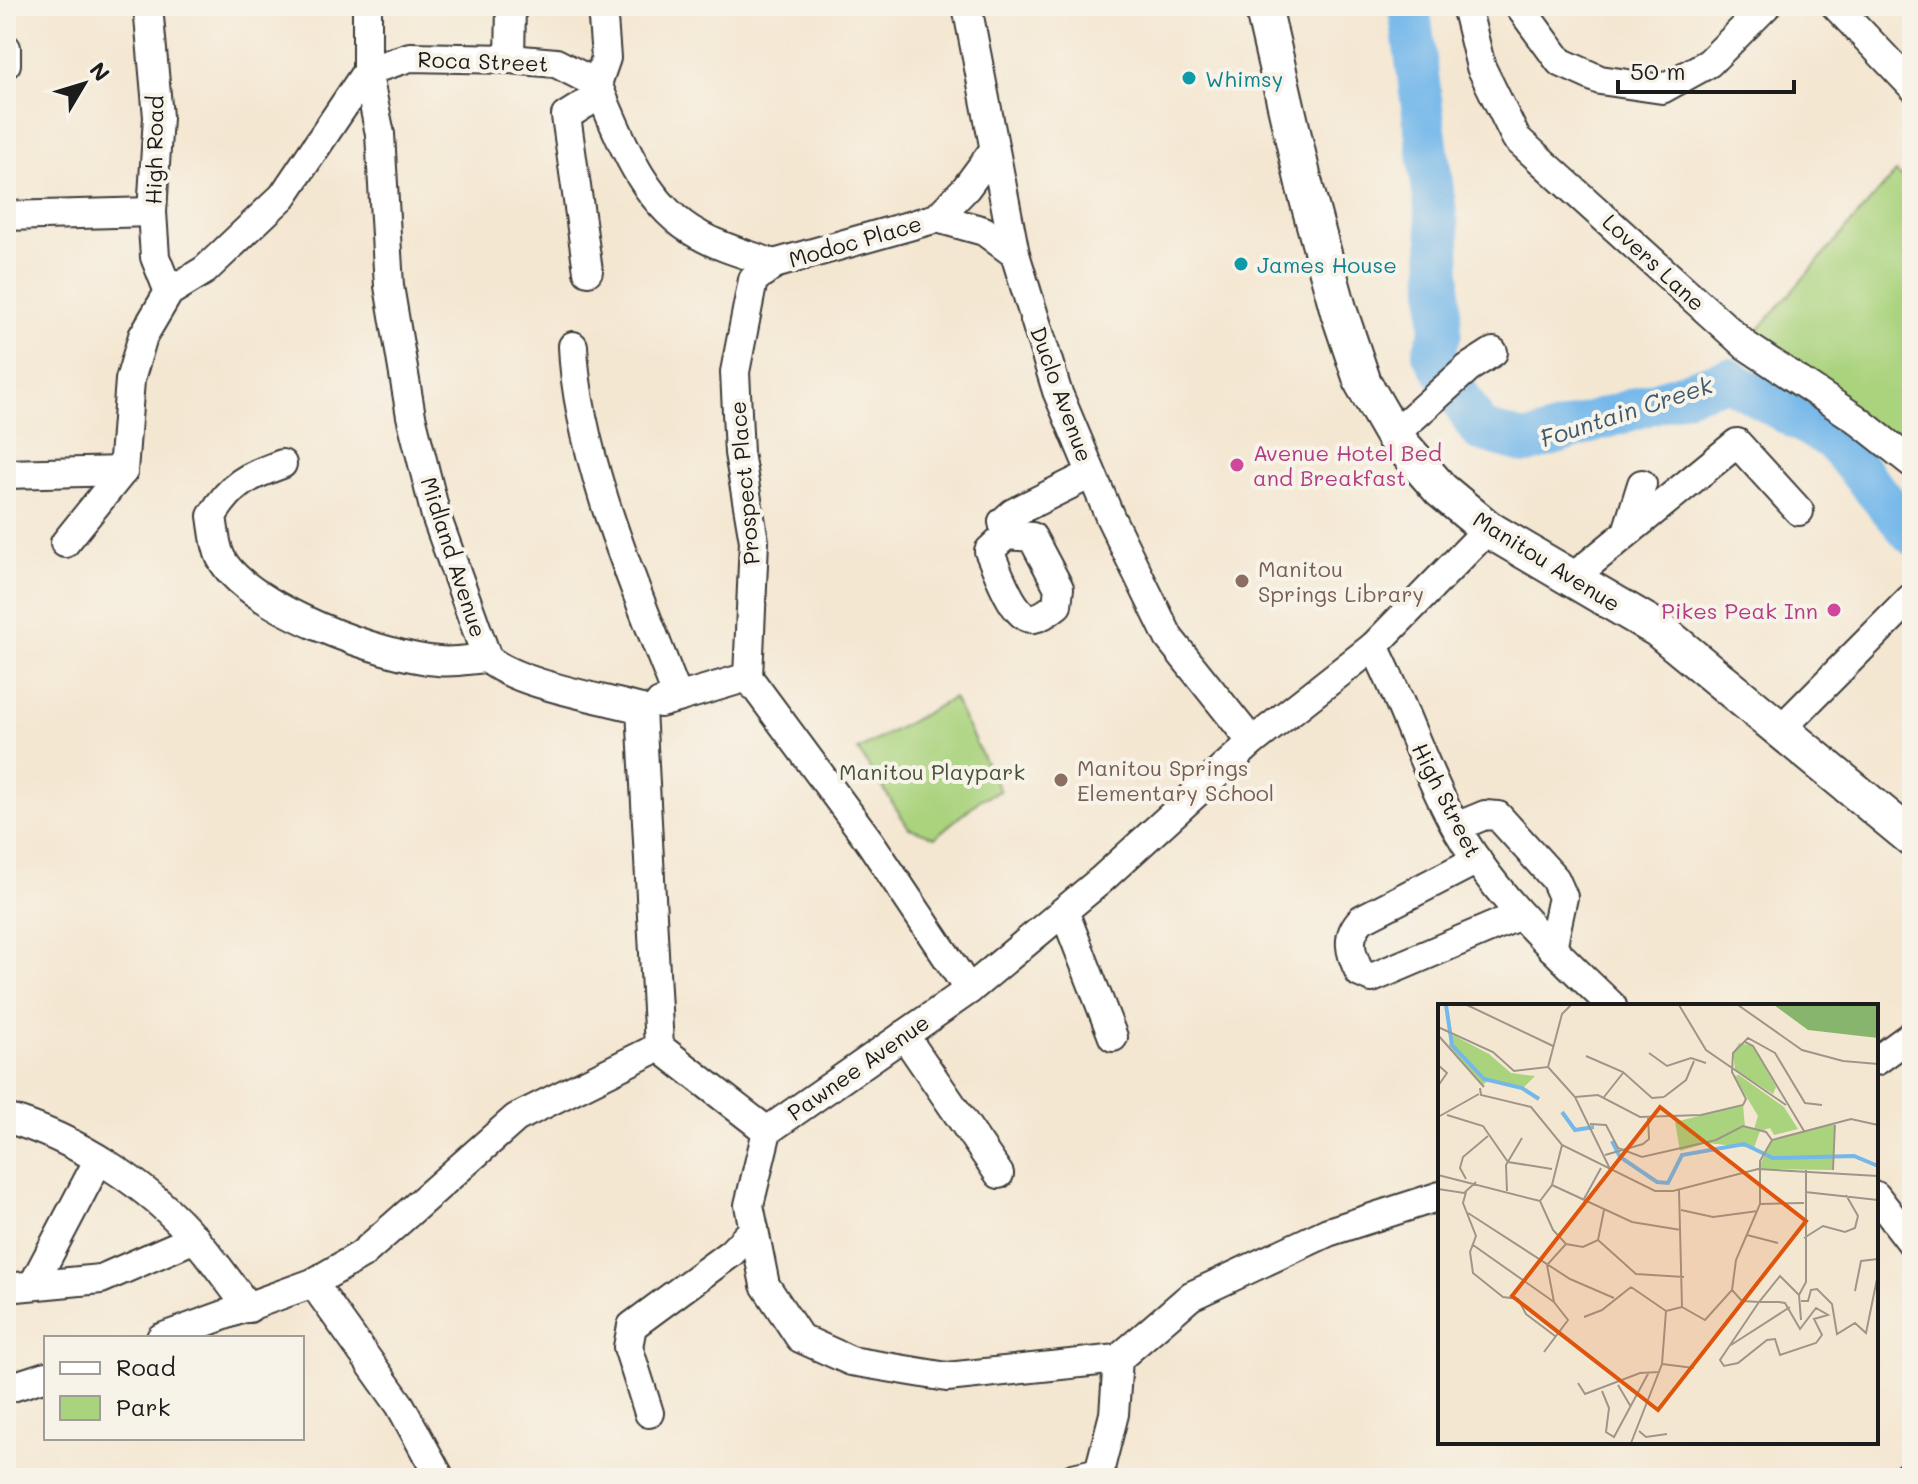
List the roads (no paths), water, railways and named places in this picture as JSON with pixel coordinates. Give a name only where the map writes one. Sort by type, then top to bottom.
[{"type":"main road","name":"Manitou Avenue","points":[[1265,7],[1302,174],[1339,312],[1363,383],[1393,435],[1441,490],[1488,529],[1658,629],[1912,838]]},
{"type":"street","name":"High Road","points":[[148,6],[158,117],[152,212],[155,257],[169,292]]},
{"type":"street","name":"Midland Avenue","points":[[367,6],[367,71],[380,134],[389,286],[411,416],[436,516],[487,658],[496,667],[519,676],[641,709]]},
{"type":"street","points":[[510,59],[511,6]]},
{"type":"street","points":[[602,6],[606,58],[599,89],[635,168],[660,204],[698,235],[774,264]]},
{"type":"street","name":"Duclo Avenue","points":[[967,6],[1015,254],[1057,391],[1091,474],[1169,638],[1252,742]]},
{"type":"street","name":"Lovers Lane","points":[[1466,6],[1481,67],[1516,138],[1745,345],[1855,418],[1912,463]]},
{"type":"street","points":[[1519,6],[1560,62],[1600,80],[1662,89],[1709,63],[1766,6]]},
{"type":"street","points":[[1836,6],[1908,72]]},
{"type":"street","points":[[6,48],[6,64]]},
{"type":"street","name":"Roca Street","points":[[367,71],[410,57],[510,59],[556,63],[599,89]]},
{"type":"street","points":[[65,543],[123,471],[130,380],[143,336],[169,292],[205,270],[283,196],[367,71]]},
{"type":"street","points":[[588,271],[566,116],[599,89]]},
{"type":"street","name":"Modoc Place","points":[[774,264],[937,218],[966,188],[994,150]]},
{"type":"street","points":[[6,216],[152,212]]},
{"type":"street","name":"Modoc Place","points":[[937,218],[984,231],[1015,254]]},
{"type":"street","name":"Prospect Place","points":[[748,677],[754,541],[739,453],[735,372],[753,280],[774,264]]},
{"type":"street","points":[[573,346],[579,408],[607,501],[678,698]]},
{"type":"street","points":[[1393,435],[1468,368],[1493,352]]},
{"type":"street","points":[[1572,578],[1737,443],[1799,511]]},
{"type":"street","points":[[282,464],[246,477],[225,493],[212,516],[221,558],[254,592],[308,623],[351,640],[438,661],[487,658]]},
{"type":"street","points":[[6,474],[123,471]]},
{"type":"street","points":[[1006,535],[1003,522],[1013,513],[1091,474]]},
{"type":"street","points":[[1627,532],[1642,484]]},
{"type":"street","name":"Pawnee Avenue","points":[[659,1047],[767,1131],[969,990],[1064,911],[1252,742],[1374,646],[1488,529]]},
{"type":"street","points":[[1781,729],[1912,597]]},
{"type":"street","name":"High Street","points":[[1374,646],[1456,827],[1477,860],[1520,915],[1610,1004]]},
{"type":"street","points":[[167,1336],[313,1283],[361,1255],[516,1118],[659,1047],[641,709],[748,677],[870,842],[969,990]]},
{"type":"street","points":[[1456,827],[1485,815],[1498,816],[1555,879],[1563,897],[1552,948]]},
{"type":"street","points":[[1477,860],[1362,919],[1352,929],[1349,941],[1360,973],[1372,978],[1520,915]]},
{"type":"street","points":[[1064,911],[1113,1037]]},
{"type":"street","points":[[904,1035],[999,1174]]},
{"type":"street","points":[[1878,1060],[1912,1035]]},
{"type":"street","points":[[6,1118],[26,1124],[98,1161],[143,1189],[195,1238],[249,1308]]},
{"type":"street","points":[[767,1131],[749,1205],[765,1285],[800,1338],[851,1361],[947,1377],[1118,1359],[1191,1296],[1328,1232],[1438,1197]]},
{"type":"street","points":[[19,1287],[98,1161]]},
{"type":"street","points":[[1878,1199],[1912,1243]]},
{"type":"street","points":[[649,1413],[628,1347],[632,1326],[731,1253],[754,1229]]},
{"type":"street","points":[[19,1287],[101,1279],[195,1238]]},
{"type":"street","points":[[313,1283],[400,1405],[440,1478]]},
{"type":"street","points":[[1092,1476],[1114,1414],[1118,1359]]},
{"type":"street","points":[[6,1389],[44,1377]]},
{"type":"street","points":[[1905,1478],[1912,1473]]},
{"type":"waterway","name":"Fountain Creek","points":[[1409,6],[1439,238],[1441,332],[1433,353],[1480,430],[1527,443],[1728,379],[1833,440],[1912,534]]},
{"type":"place","name":"Whimsy","points":[[1189,78]]},
{"type":"place","name":"James House","points":[[1241,264]]},
{"type":"place","name":"Avenue Hotel Bed and Breakfast","points":[[1237,465]]},
{"type":"place","name":"Manitou Springs Library","points":[[1242,581]]},
{"type":"place","name":"Pikes Peak Inn","points":[[1834,610]]},
{"type":"place","name":"Manitou Springs Elementary School","points":[[1061,780]]},
{"type":"park label","name":"Manitou Playpark","points":[[932,771]]}]
